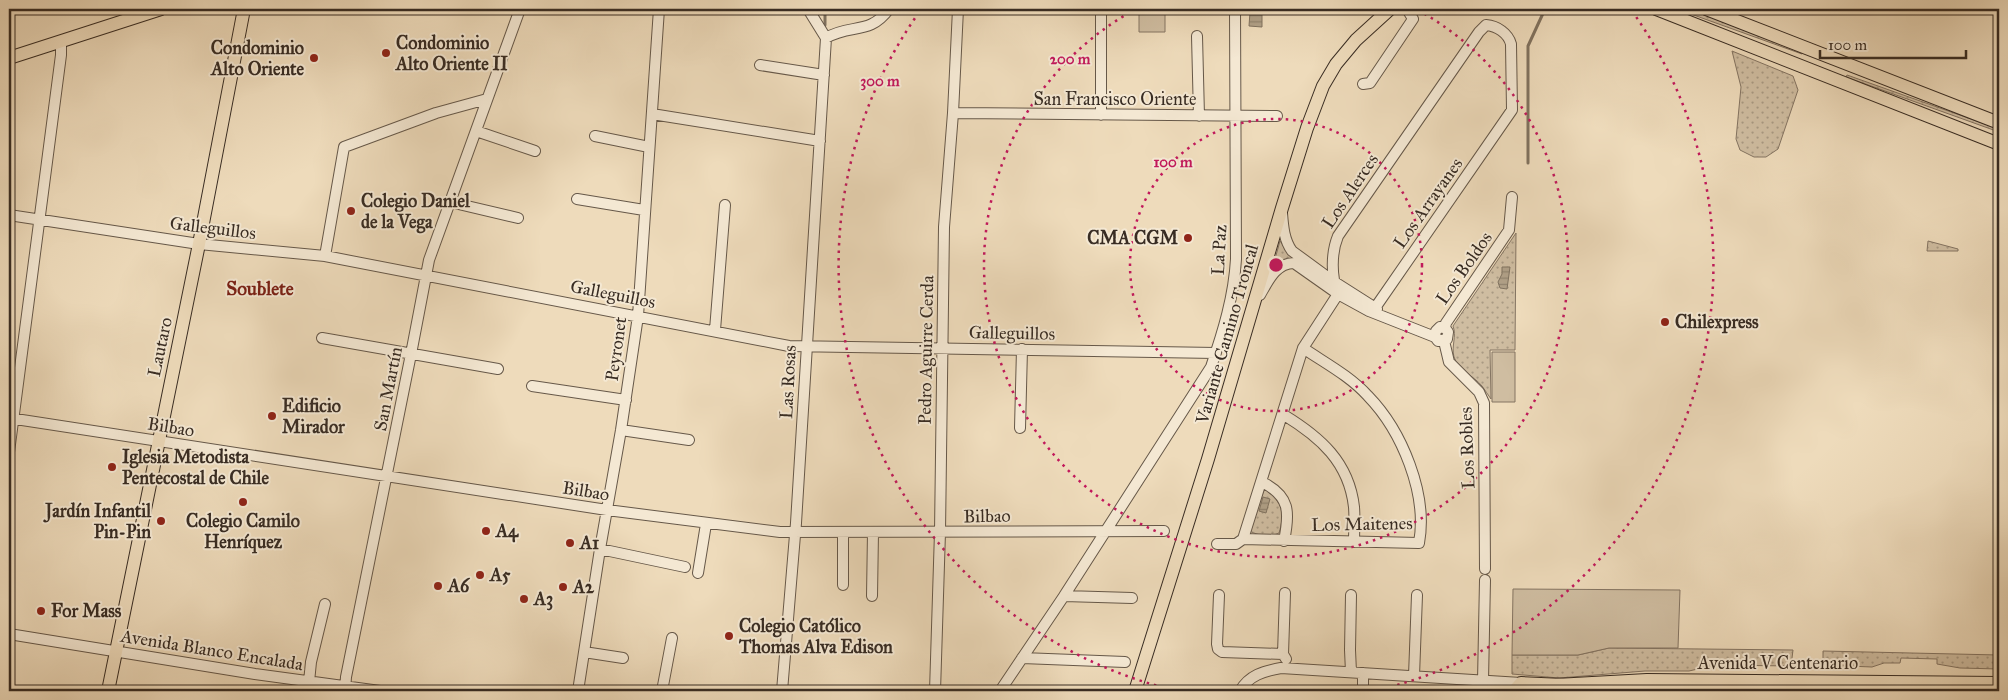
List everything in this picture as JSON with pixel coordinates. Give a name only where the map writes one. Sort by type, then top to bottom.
[{"type":"main road","points":[[9,58],[161,9]]},
{"type":"main road","name":"Lautaro","points":[[108,691],[199,244],[244,9]]},
{"type":"main road","name":"Variante Camino Troncal","points":[[1135,691],[1208,459],[1307,128],[1323,86],[1336,64],[1356,40],[1390,9]]},
{"type":"main road","points":[[1656,9],[1999,144]]},
{"type":"main road","points":[[1706,9],[1999,123]]},
{"type":"main road","name":"Avenida V Centenario","points":[[1525,687],[1656,680],[1999,682]]},
{"type":"main road","name":"Avenida V Centenario","points":[[1556,685],[1749,691]]},
{"type":"street","name":"San Martín","points":[[345,689],[412,354],[428,260],[520,9]]},
{"type":"street","name":"Peyronet","points":[[578,691],[638,316],[658,9]]},
{"type":"street","points":[[808,9],[826,38],[835,32],[872,25],[883,18],[890,9]]},
{"type":"street","name":"Pedro Aguirre Cerda","points":[[935,691],[940,532],[944,227],[953,113],[958,9]]},
{"type":"street","points":[[1100,9],[1101,115]]},
{"type":"street","name":"La Paz","points":[[1000,691],[1107,530],[1211,367],[1216,353],[1235,280],[1237,237],[1235,9]]},
{"type":"street","points":[[1363,84],[1370,82],[1413,20],[1407,9]]},
{"type":"street","name":"Los Alerces","points":[[1332,281],[1336,242],[1344,226],[1479,32],[1486,25],[1507,36],[1511,44],[1512,110]]},
{"type":"street","points":[[1197,36],[1199,116]]},
{"type":"street","name":"Las Rosas","points":[[782,691],[826,38]]},
{"type":"street","points":[[9,452],[11,418],[61,55],[61,40]]},
{"type":"street","points":[[760,65],[824,75]]},
{"type":"street","points":[[325,256],[344,147],[436,113],[487,99]]},
{"type":"street","name":"Los Arrayanes","points":[[1372,310],[1512,110]]},
{"type":"street","name":"San Francisco Oriente","points":[[953,113],[1277,116]]},
{"type":"street","points":[[652,114],[820,141]]},
{"type":"street","points":[[476,131],[535,151]]},
{"type":"street","points":[[595,136],[649,147]]},
{"type":"street","name":"Los Boldos","points":[[1440,334],[1509,230],[1512,197]]},
{"type":"street","points":[[577,199],[644,210]]},
{"type":"street","points":[[450,202],[518,218]]},
{"type":"street","points":[[715,330],[725,205]]},
{"type":"street","points":[[1282,208],[1283,226],[1288,245],[1300,262],[1338,294],[1372,310],[1440,334]]},
{"type":"street","name":"Galleguillos","points":[[9,215],[199,244],[325,256],[715,330],[789,346],[1216,353]]},
{"type":"street","points":[[1253,306],[1270,279],[1281,266],[1300,262],[1332,281],[1372,310]]},
{"type":"street","points":[[1332,281],[1338,294]]},
{"type":"street","points":[[1244,539],[1284,415],[1303,348],[1338,294]]},
{"type":"street","name":"Los Robles","points":[[1440,334],[1449,362],[1479,392],[1484,403],[1485,569]]},
{"type":"street","points":[[322,338],[498,369]]},
{"type":"street","name":"Los Maitenes","points":[[1217,544],[1236,544],[1244,539],[1419,543],[1420,507],[1414,479],[1404,448],[1382,413],[1354,383],[1303,348]]},
{"type":"street","points":[[1020,428],[1022,349]]},
{"type":"street","points":[[532,386],[626,400]]},
{"type":"street","points":[[1284,415],[1316,436],[1327,447],[1342,470],[1352,497],[1354,542]]},
{"type":"street","name":"Bilbao","points":[[11,418],[387,477],[706,524],[794,532],[1164,530]]},
{"type":"street","points":[[621,430],[689,440]]},
{"type":"street","points":[[1262,482],[1278,491],[1286,506],[1288,513],[1284,541]]},
{"type":"street","points":[[698,573],[706,524]]},
{"type":"street","points":[[843,532],[843,585]]},
{"type":"street","points":[[872,596],[873,532]]},
{"type":"street","points":[[600,549],[685,567]]},
{"type":"street","points":[[1483,681],[1485,580]]},
{"type":"street","points":[[1285,593],[1284,654],[1291,669]]},
{"type":"street","points":[[1219,595],[1218,649],[1222,652],[1284,654]]},
{"type":"street","points":[[1351,595],[1351,672]]},
{"type":"street","points":[[1414,676],[1416,595]]},
{"type":"street","points":[[1064,596],[1132,598]]},
{"type":"street","points":[[309,682],[311,662],[325,604]]},
{"type":"street","name":"Avenida Blanco Encalada","points":[[9,634],[345,689],[380,691]]},
{"type":"street","points":[[662,691],[672,638]]},
{"type":"street","points":[[584,652],[623,658]]},
{"type":"street","points":[[1022,658],[1125,662]]},
{"type":"street","name":"Avenida V Centenario","points":[[1240,691],[1244,684],[1255,675],[1267,670],[1291,669],[1483,681],[1525,687]]},
{"type":"street","points":[[1362,691],[1363,673]]},
{"type":"shaded area","points":[[1139,9],[1165,9],[1165,32],[1139,32]]},
{"type":"shaded area","points":[[1677,9],[1689,9],[1803,52],[1802,54]]},
{"type":"shaded area","points":[[1250,12],[1262,12],[1262,27],[1249,26]]},
{"type":"shaded area","points":[[1732,51],[1793,76],[1798,90],[1778,149],[1766,157],[1754,157],[1740,150],[1736,139],[1741,87]]},
{"type":"shaded area","points":[[1847,75],[1999,129],[1999,132],[1846,77]]},
{"type":"shaded area","points":[[1516,233],[1515,350],[1490,350],[1491,399],[1479,382],[1456,362],[1453,353],[1453,326]]},
{"type":"shaded area","points":[[1280,241],[1288,252],[1298,260],[1272,270]]},
{"type":"shaded area","points":[[1928,241],[1958,249],[1958,251],[1927,251]]},
{"type":"shaded area","points":[[1502,267],[1510,267],[1507,289],[1500,288],[1498,282],[1502,274]]},
{"type":"shaded area","points":[[1492,352],[1515,352],[1515,402],[1492,402]]},
{"type":"shaded area","points":[[1263,490],[1266,490],[1276,499],[1282,514],[1279,533],[1271,536],[1249,531]]},
{"type":"shaded area","points":[[1263,497],[1270,499],[1266,513],[1259,511]]},
{"type":"shaded area","points":[[1513,589],[1680,590],[1678,648],[1609,648],[1578,655],[1512,655]]},
{"type":"shaded area","points":[[1609,648],[1793,650],[1791,666],[1715,665],[1689,671],[1645,671],[1559,678],[1512,674],[1512,655],[1578,655]]},
{"type":"shaded area","points":[[1823,651],[1999,655],[1999,669],[1960,668],[1937,664],[1937,659],[1901,658],[1900,663],[1884,663],[1872,667],[1823,665]]},
{"type":"shaded area","points":[[1830,688],[1999,688],[1980,691]]},
{"type":"waterway","points":[[825,9],[825,25]]},
{"type":"waterway","points":[[1528,163],[1528,46],[1545,9]]},
{"type":"place","name":"Condominio Alto Oriente II","points":[[386,53]]},
{"type":"place","name":"Condominio Alto Oriente","points":[[314,58]]},
{"type":"place","name":"Colegio Daniel de la Vega","points":[[351,211]]},
{"type":"place","name":"CMA CGM","points":[[1188,238]]},
{"type":"place","name":"Chilexpress","points":[[1665,322]]},
{"type":"place","name":"Edificio Mirador","points":[[272,416]]},
{"type":"place","name":"Iglesia Metodista Pentecostal de Chile","points":[[112,467]]},
{"type":"place","name":"Colegio Camilo Henríquez","points":[[243,502]]},
{"type":"place","name":"Jardín Infantil Pin-Pin","points":[[161,521]]},
{"type":"place","name":"A4","points":[[486,531]]},
{"type":"place","name":"A1","points":[[570,543]]},
{"type":"place","name":"A5","points":[[480,575]]},
{"type":"place","name":"A6","points":[[438,586]]},
{"type":"place","name":"A2","points":[[563,587]]},
{"type":"place","name":"A3","points":[[524,599]]},
{"type":"place","name":"For Mass","points":[[41,611]]},
{"type":"place","name":"Colegio Católico Thomas Alva Edison","points":[[729,636]]},
{"type":"district","name":"Soublete","points":[[260,288]]}]
